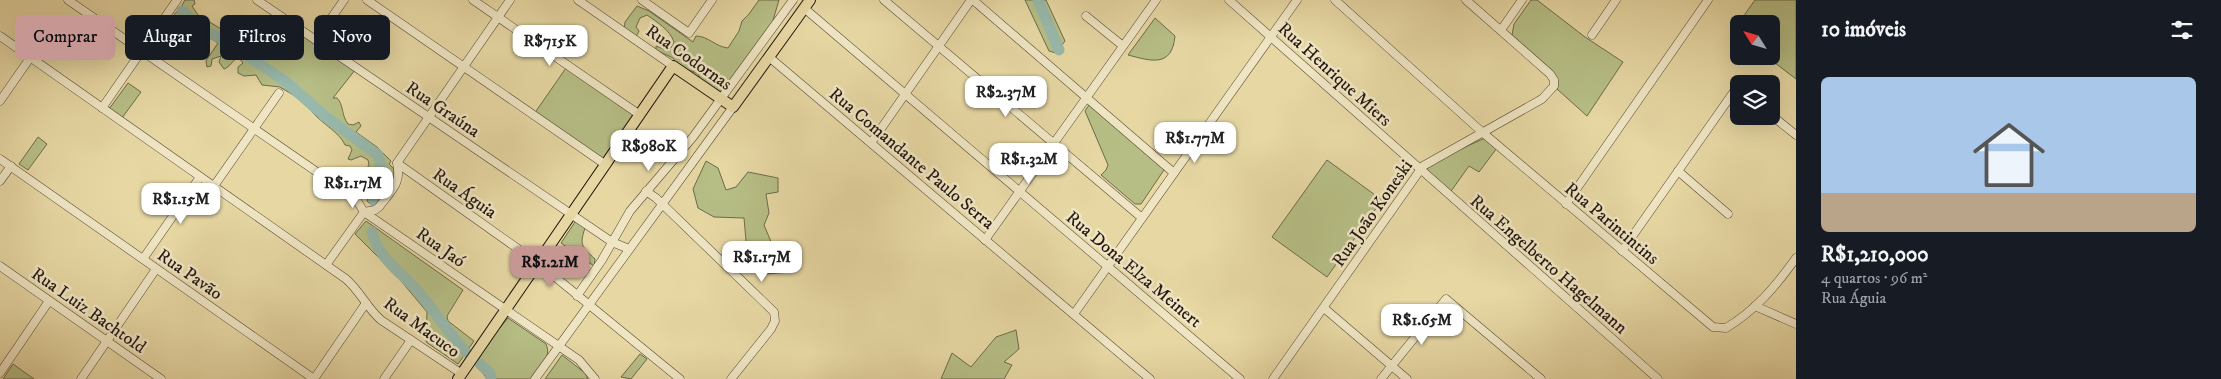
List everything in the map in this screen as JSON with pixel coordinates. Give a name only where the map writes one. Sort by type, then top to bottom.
[{"type":"main road","points":[[733,107],[807,4]]},
{"type":"main road","name":"Rua Codornas","points":[[673,66],[733,107]]},
{"type":"main road","points":[[460,376],[673,66]]},
{"type":"street","name":"Rua Jaó","points":[[68,0],[125,39]]},
{"type":"street","points":[[167,15],[178,0]]},
{"type":"street","name":"Rua Graúna","points":[[257,0],[314,39]]},
{"type":"street","points":[[334,15],[344,0]]},
{"type":"street","points":[[367,0],[606,164]]},
{"type":"street","points":[[473,0],[640,115]]},
{"type":"street","points":[[326,265],[364,212],[372,212],[379,207],[396,183],[399,174],[397,163],[510,0]]},
{"type":"street","name":"Rua Codornas","points":[[578,0],[673,66]]},
{"type":"street","points":[[642,0],[689,33],[712,0]]},
{"type":"street","points":[[577,296],[630,211],[688,145],[792,0]]},
{"type":"street","points":[[884,0],[1142,218]]},
{"type":"street","points":[[870,143],[972,0],[1174,173]]},
{"type":"street","points":[[985,240],[1156,0]]},
{"type":"street","name":"Rua Henrique Miers","points":[[1229,0],[1421,171]]},
{"type":"street","points":[[1074,314],[1297,0]]},
{"type":"street","name":"Rua Parintintins","points":[[1334,0],[1482,132],[1706,322],[1718,329],[1726,328],[1755,306]]},
{"type":"street","points":[[1466,0],[1501,30],[1522,0]]},
{"type":"street","points":[[1592,35],[1616,0]]},
{"type":"street","points":[[1566,204],[1708,0]]},
{"type":"street","name":"Rua Dona Elza Meinert","points":[[807,4],[905,94],[1240,379]]},
{"type":"street","points":[[1086,16],[1123,46]]},
{"type":"street","name":"Rua João Koneski","points":[[1273,379],[1426,163],[1542,99],[1552,91],[1554,86],[1553,77],[1501,30]]},
{"type":"street","name":"Rua Macuco","points":[[0,36],[15,47]]},
{"type":"street","name":"Rua Comandante Paulo Serra","points":[[769,57],[1150,379]]},
{"type":"street","points":[[0,101],[29,60]]},
{"type":"street","name":"Rua Macuco","points":[[33,60],[352,284],[381,320],[460,376]]},
{"type":"street","points":[[102,108],[136,60]]},
{"type":"street","name":"Rua Jaó","points":[[155,60],[356,199],[364,212],[583,364],[594,379]]},
{"type":"street","name":"Rua Graúna","points":[[345,60],[612,242],[629,249]]},
{"type":"street","points":[[214,186],[279,93]]},
{"type":"street","points":[[1622,252],[1730,100]]},
{"type":"street","points":[[535,379],[733,107]]},
{"type":"street","points":[[1780,122],[1796,135]]},
{"type":"street","name":"Rua Pavão","points":[[0,159],[314,379]]},
{"type":"street","name":"Rua Águia","points":[[397,163],[538,263],[680,379]]},
{"type":"street","points":[[0,181],[10,166]]},
{"type":"street","name":"Rua Engelberto Hagelmann","points":[[1421,171],[1658,379]]},
{"type":"street","points":[[1678,171],[1728,214]]},
{"type":"street","points":[[143,259],[200,177]]},
{"type":"street","points":[[646,191],[662,204],[774,312],[775,320],[771,329],[731,379]]},
{"type":"street","points":[[1796,258],[1771,292],[1755,306],[1796,324]]},
{"type":"street","name":"Rua Luiz Bachtold","points":[[0,266],[161,379]]},
{"type":"street","points":[[81,379],[156,269]]},
{"type":"street","points":[[1381,379],[1446,299],[1541,379]]},
{"type":"street","points":[[0,373],[50,301]]},
{"type":"street","points":[[314,379],[366,303]]},
{"type":"street","points":[[1324,308],[1407,379]]},
{"type":"street","points":[[384,379],[411,340]]},
{"type":"green space","points":[[185,0],[194,0],[195,4],[192,6],[198,15],[190,15],[181,7]]},
{"type":"green space","points":[[759,0],[779,0],[771,27],[724,90],[719,92],[703,84],[698,74],[692,71],[680,70],[673,58],[656,50],[656,46],[666,50],[671,48],[674,42],[659,23],[647,15],[640,18],[636,27],[639,31],[636,37],[624,28],[625,22],[637,6],[649,11],[693,42],[696,36],[700,36],[728,48],[739,31],[742,21]]},
{"type":"green space","points":[[1025,0],[1046,0],[1065,41],[1056,53],[1049,51]]},
{"type":"green space","points":[[1531,0],[1537,0],[1585,37],[1623,62],[1587,116],[1557,89],[1557,78],[1552,71],[1512,35],[1514,24]]},
{"type":"green space","points":[[1755,0],[1796,0],[1796,79],[1778,65],[1780,65],[1780,15],[1744,15]]},
{"type":"green space","points":[[178,10],[184,15],[174,15]]},
{"type":"green space","points":[[1155,18],[1175,36],[1170,53],[1165,58],[1159,60],[1128,55]]},
{"type":"green space","points":[[210,22],[220,28],[220,56],[212,59],[211,66],[207,67],[206,61],[210,60],[210,55],[218,43],[210,38]]},
{"type":"green space","points":[[304,36],[314,43],[314,60],[340,60],[355,70],[333,98],[337,98],[339,101],[348,124],[353,125],[359,122],[361,126],[356,132],[377,147],[391,161],[389,164],[394,169],[393,179],[385,194],[375,206],[379,188],[385,180],[385,170],[377,150],[366,146],[376,155],[381,170],[372,205],[367,201],[371,192],[372,181],[366,176],[365,171],[369,165],[368,160],[361,156],[351,160],[348,159],[352,150],[350,146],[345,145],[337,134],[314,114],[308,104],[280,87],[262,85],[256,75],[244,76],[238,73],[238,67],[243,63],[240,60],[251,60],[300,94],[259,60],[304,60]]},
{"type":"green space","points":[[220,59],[235,60],[224,69],[219,62]]},
{"type":"green space","points":[[566,68],[636,116],[604,162],[534,114]]},
{"type":"green space","points":[[128,83],[141,92],[122,118],[109,109]]},
{"type":"green space","points":[[1089,105],[1166,167],[1141,204],[1135,204],[1101,175],[1108,165],[1085,111]]},
{"type":"green space","points":[[38,137],[47,144],[28,170],[19,164]]},
{"type":"green space","points":[[1485,138],[1497,148],[1479,172],[1469,166],[1449,194],[1426,173],[1430,163]]},
{"type":"green space","points":[[1327,160],[1382,200],[1327,277],[1272,237]]},
{"type":"green space","points":[[706,161],[718,168],[726,190],[736,187],[748,172],[778,178],[778,192],[766,194],[769,213],[764,225],[772,244],[794,249],[797,261],[790,272],[766,274],[747,252],[744,218],[714,217],[698,208],[693,189]]},
{"type":"green space","points":[[577,219],[586,225],[582,241],[584,248],[595,259],[594,266],[561,243]]},
{"type":"green space","points":[[366,221],[463,290],[447,316],[448,321],[474,341],[458,364],[426,342],[427,312],[397,276],[355,234]]},
{"type":"green space","points":[[508,318],[546,344],[546,358],[533,379],[487,379],[477,365],[482,352]]},
{"type":"green space","points":[[1016,330],[1019,349],[1004,362],[1012,365],[1004,379],[941,379],[952,353],[971,367],[996,337]]},
{"type":"green space","points":[[640,354],[647,359],[631,379],[621,377]]},
{"type":"green space","points":[[562,355],[585,373],[588,379],[545,379]]},
{"type":"green space","points":[[13,364],[34,379],[3,379]]},
{"type":"waterway","points":[[1038,0],[1059,50]]},
{"type":"waterway","points":[[182,11],[206,32],[223,39],[286,82],[326,117],[378,155],[383,174],[375,202]]},
{"type":"waterway","points":[[372,232],[384,256],[416,289],[466,352]]},
{"type":"waterway","points":[[480,364],[490,373],[491,379]]}]
